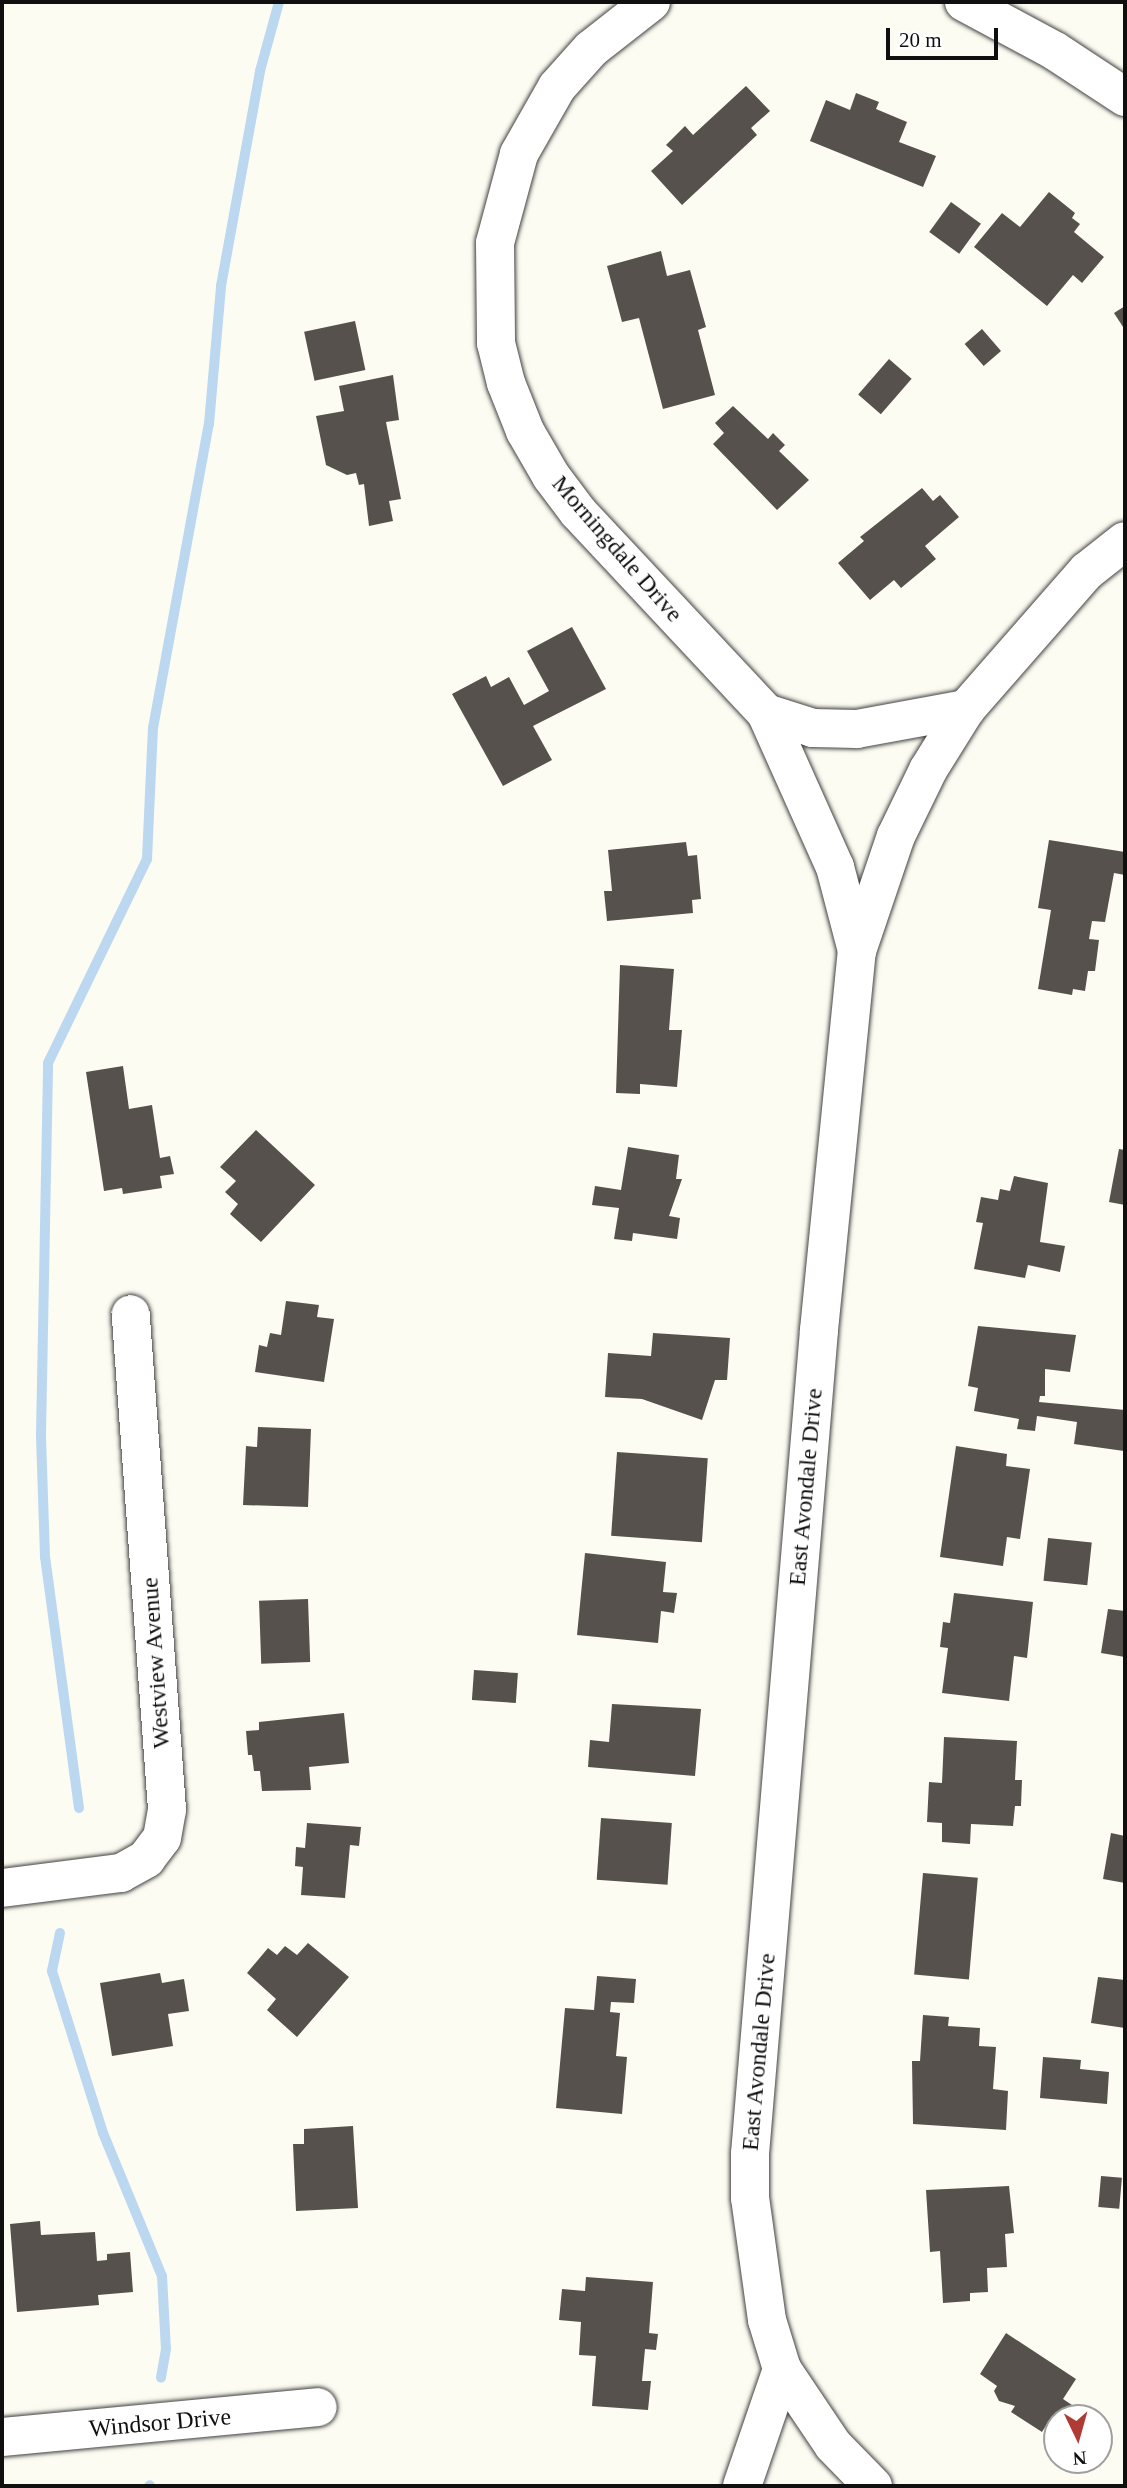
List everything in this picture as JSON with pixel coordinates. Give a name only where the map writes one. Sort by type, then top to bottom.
[{"type":"street","name":"Morningdale Drive","points":[[651,2],[599,41],[557,86],[519,154],[495,243],[496,343],[506,383],[526,431],[551,476],[578,512],[765,713],[835,867],[857,951]]},
{"type":"street","points":[[964,2],[1055,51],[1125,97]]},
{"type":"street","name":"East Avondale Drive","points":[[873,2486],[833,2445],[782,2368],[767,2320],[756,2257],[750,2154],[817,1357],[857,951],[896,836],[928,770],[966,709],[1087,571],[1125,541]]},
{"type":"street","name":"Morningdale Drive","points":[[765,713],[813,728],[857,729],[966,709]]},
{"type":"street","name":"Westview Avenue","points":[[2,1888],[121,1873],[146,1859],[162,1838],[167,1809],[131,1314]]},
{"type":"street","points":[[742,2486],[782,2368]]},
{"type":"street","name":"Windsor Drive","points":[[2,2437],[318,2407]]},
{"type":"building","points":[[746,86],[770,111],[751,128],[757,135],[682,205],[651,171],[673,151],[666,145],[685,126],[693,135]]},
{"type":"building","points":[[856,93],[879,102],[876,109],[907,122],[899,142],[936,156],[923,187],[810,141],[826,100],[850,110]]},
{"type":"building","points":[[1049,192],[1075,213],[1072,218],[1080,224],[1074,232],[1104,257],[1082,283],[1073,275],[1047,306],[974,247],[1002,213],[1020,227]]},
{"type":"building","points":[[951,202],[981,224],[959,254],[929,232]]},
{"type":"building","points":[[661,251],[667,276],[690,270],[706,327],[698,330],[715,395],[663,409],[639,318],[622,322],[607,266]]},
{"type":"building","points":[[1125,306],[1125,330],[1114,313]]},
{"type":"building","points":[[355,321],[365,370],[315,381],[304,332]]},
{"type":"building","points":[[982,329],[1001,351],[984,366],[965,344]]},
{"type":"building","points":[[889,359],[912,379],[881,414],[858,394]]},
{"type":"building","points":[[393,375],[399,420],[386,422],[401,499],[389,501],[393,521],[369,526],[364,484],[359,485],[356,473],[347,475],[326,465],[316,416],[344,411],[339,386]]},
{"type":"building","points":[[733,406],[768,439],[773,433],[785,445],[779,451],[809,480],[777,510],[713,444],[724,433],[715,423]]},
{"type":"building","points":[[922,488],[933,501],[940,495],[959,517],[925,546],[936,559],[901,588],[894,580],[870,600],[838,563],[864,541],[860,537]]},
{"type":"building","points":[[572,627],[606,689],[533,726],[552,760],[503,786],[452,694],[486,676],[491,687],[509,677],[524,705],[549,691],[527,651]]},
{"type":"building","points":[[1049,840],[1125,852],[1125,875],[1114,873],[1105,922],[1092,921],[1089,939],[1099,940],[1095,971],[1088,971],[1085,991],[1073,989],[1072,995],[1038,989],[1051,910],[1038,908]]},
{"type":"building","points":[[686,842],[688,856],[697,855],[701,899],[692,900],[693,913],[607,921],[604,891],[612,891],[608,850]]},
{"type":"building","points":[[620,965],[674,969],[669,1030],[682,1030],[677,1087],[640,1084],[640,1094],[616,1093]]},
{"type":"building","points":[[123,1066],[129,1109],[152,1105],[160,1158],[170,1156],[174,1174],[160,1176],[162,1188],[123,1194],[122,1188],[104,1191],[86,1072]]},
{"type":"building","points":[[256,1130],[315,1185],[261,1242],[230,1214],[238,1204],[225,1192],[236,1181],[220,1167]]},
{"type":"building","points":[[628,1147],[679,1155],[676,1179],[682,1179],[669,1216],[680,1218],[677,1239],[633,1233],[632,1241],[614,1239],[619,1208],[592,1205],[595,1186],[621,1190]]},
{"type":"building","points":[[1119,1149],[1125,1150],[1125,1205],[1109,1202]]},
{"type":"building","points":[[1014,1176],[1048,1183],[1040,1242],[1065,1246],[1060,1272],[1028,1265],[1025,1278],[974,1269],[983,1223],[976,1222],[981,1197],[998,1200],[1000,1189],[1010,1191]]},
{"type":"building","points":[[286,1301],[319,1305],[317,1317],[334,1319],[324,1382],[255,1372],[259,1345],[267,1347],[270,1333],[281,1335]]},
{"type":"building","points":[[978,1326],[1076,1335],[1070,1372],[1045,1369],[1045,1396],[1040,1396],[1039,1402],[1125,1410],[1124,1451],[1074,1444],[1077,1422],[1037,1416],[1035,1431],[1017,1429],[1019,1419],[974,1411],[978,1388],[968,1386]]},
{"type":"building","points":[[653,1333],[730,1338],[727,1380],[715,1380],[702,1420],[642,1399],[605,1397],[608,1353],[651,1356]]},
{"type":"building","points":[[258,1427],[311,1429],[308,1507],[243,1505],[246,1446],[257,1447]]},
{"type":"building","points":[[956,1446],[1007,1454],[1006,1466],[1030,1469],[1020,1539],[1007,1537],[1003,1566],[940,1557]]},
{"type":"building","points":[[617,1452],[708,1458],[702,1542],[611,1536]]},
{"type":"building","points":[[1048,1538],[1092,1543],[1087,1585],[1044,1581]]},
{"type":"building","points":[[585,1553],[666,1562],[663,1592],[677,1593],[674,1613],[661,1611],[658,1643],[577,1635]]},
{"type":"building","points":[[954,1593],[1033,1602],[1027,1658],[1014,1656],[1009,1701],[942,1693],[948,1648],[940,1647],[943,1622],[950,1623]]},
{"type":"building","points":[[308,1599],[310,1662],[261,1664],[259,1601]]},
{"type":"building","points":[[1108,1609],[1125,1611],[1125,1657],[1101,1653]]},
{"type":"building","points":[[474,1670],[518,1673],[516,1703],[472,1700]]},
{"type":"building","points":[[612,1704],[701,1709],[695,1776],[588,1767],[590,1740],[609,1742]]},
{"type":"building","points":[[344,1713],[349,1763],[309,1767],[311,1790],[262,1791],[260,1771],[254,1771],[252,1755],[248,1755],[246,1731],[259,1730],[259,1722]]},
{"type":"building","points":[[944,1737],[1017,1741],[1015,1780],[1022,1780],[1021,1806],[1015,1806],[1013,1826],[971,1824],[970,1844],[942,1842],[942,1823],[927,1822],[929,1782],[942,1783]]},
{"type":"building","points":[[601,1818],[672,1823],[668,1885],[597,1880]]},
{"type":"building","points":[[307,1823],[361,1827],[359,1846],[350,1845],[345,1898],[301,1895],[303,1867],[295,1866],[296,1847],[305,1848]]},
{"type":"building","points":[[1111,1833],[1125,1836],[1125,1883],[1103,1879]]},
{"type":"building","points":[[923,1873],[978,1878],[969,1979],[914,1975]]},
{"type":"building","points":[[308,1943],[349,1977],[297,2037],[267,2010],[276,1999],[247,1973],[268,1948],[277,1955],[285,1946],[297,1955]]},
{"type":"building","points":[[160,1973],[162,1983],[184,1979],[189,2011],[168,2014],[173,2046],[112,2056],[100,1983]]},
{"type":"building","points":[[597,1976],[636,1979],[634,2003],[611,2002],[610,2012],[620,2013],[616,2056],[627,2057],[622,2114],[556,2108],[565,2008],[594,2010]]},
{"type":"building","points":[[1098,1977],[1125,1980],[1125,2028],[1091,2023]]},
{"type":"building","points":[[923,2015],[949,2017],[948,2026],[980,2028],[979,2046],[996,2047],[993,2089],[1008,2091],[1006,2130],[913,2124],[912,2061],[920,2061]]},
{"type":"building","points":[[1043,2057],[1081,2060],[1080,2069],[1109,2072],[1107,2104],[1040,2098]]},
{"type":"building","points":[[353,2126],[358,2208],[296,2211],[293,2144],[304,2144],[304,2129]]},
{"type":"building","points":[[1101,2176],[1122,2178],[1119,2209],[1098,2207]]},
{"type":"building","points":[[1009,2186],[1014,2233],[1005,2234],[1007,2267],[987,2268],[988,2292],[970,2293],[970,2301],[943,2303],[940,2251],[930,2252],[926,2190]]},
{"type":"building","points":[[40,2221],[41,2235],[95,2232],[97,2261],[107,2260],[107,2254],[130,2252],[133,2292],[98,2295],[99,2305],[17,2312],[10,2224]]},
{"type":"building","points":[[586,2277],[653,2282],[649,2333],[658,2334],[656,2350],[645,2349],[642,2381],[651,2381],[648,2410],[592,2406],[596,2356],[579,2355],[581,2322],[559,2320],[562,2289],[585,2291]]},
{"type":"building","points":[[1006,2333],[1076,2379],[1063,2399],[1070,2404],[1043,2404],[1042,2432],[1011,2412],[1015,2406],[999,2401],[994,2391],[997,2386],[980,2374]]},
{"type":"waterway","points":[[79,1808],[45,1557],[41,1434],[48,1063],[147,859],[153,728],[209,424],[221,286],[260,71],[279,2]]},
{"type":"waterway","points":[[60,1933],[52,1971],[103,2133],[162,2276],[166,2349],[161,2378]]}]
